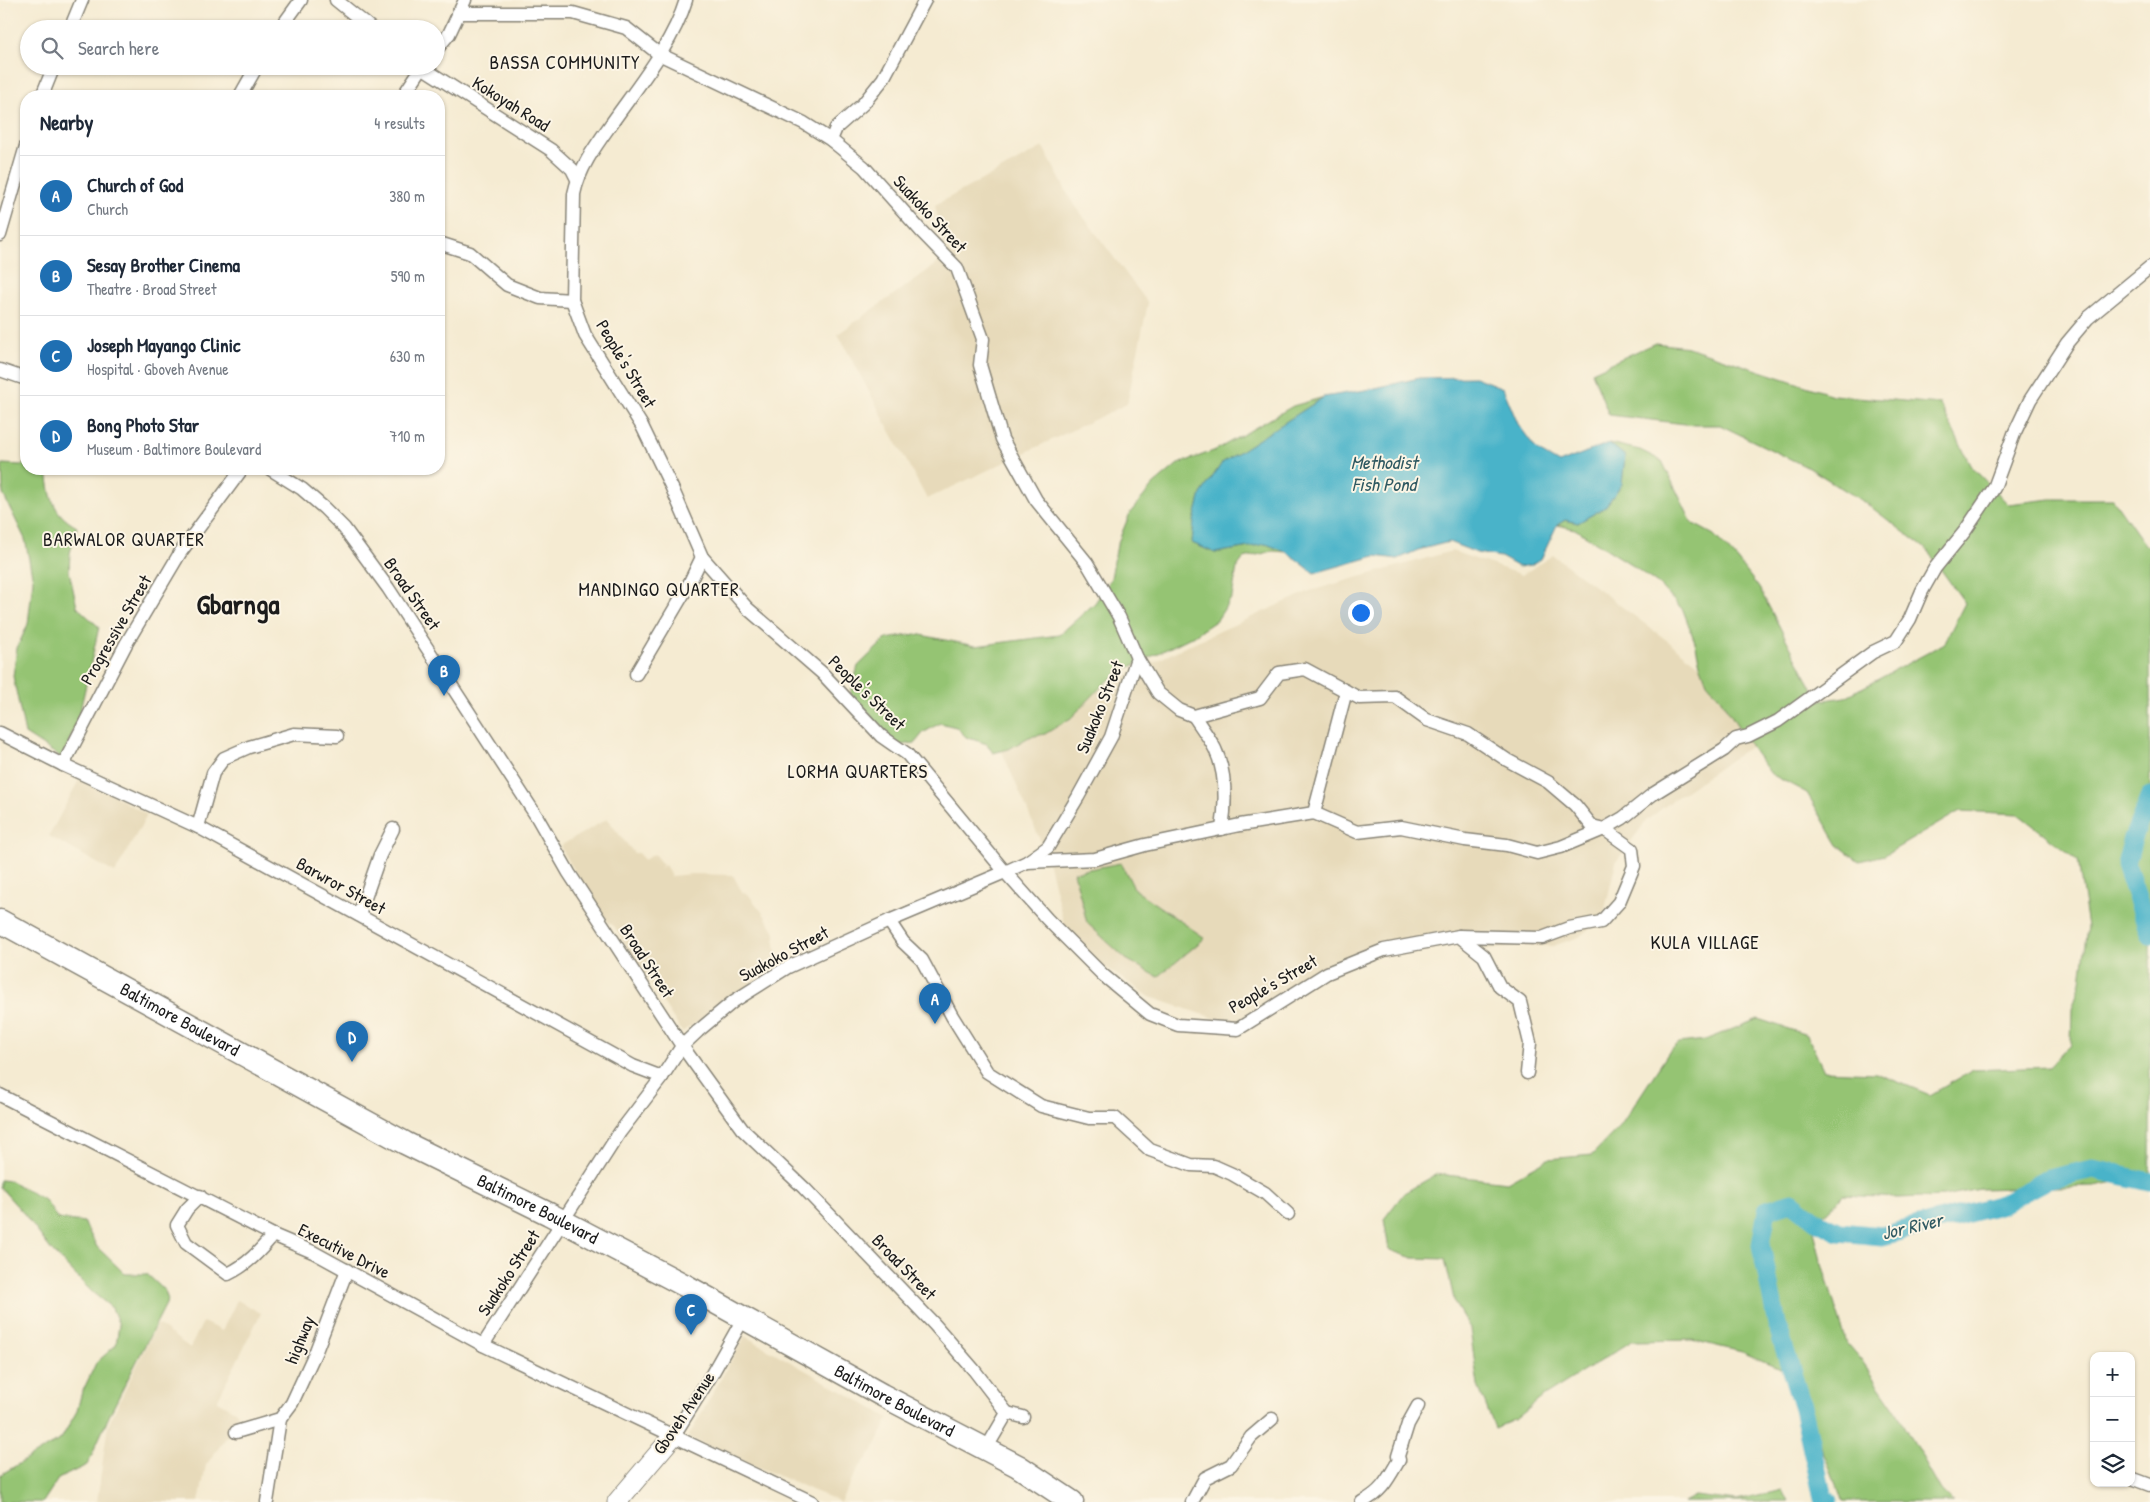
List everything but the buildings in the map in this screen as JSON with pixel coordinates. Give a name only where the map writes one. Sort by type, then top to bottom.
[{"type":"highway","name":"Baltimore Boulevard","points":[[0,921],[405,1142],[686,1286],[743,1319],[1018,1466],[1072,1502]]},
{"type":"main road","name":"Gboveh Avenue","points":[[617,1502],[674,1435]]},
{"type":"street","points":[[74,20],[82,0]]},
{"type":"street","points":[[287,20],[301,0]]},
{"type":"street","points":[[336,0],[361,20]]},
{"type":"street","points":[[445,39],[465,0]]},
{"type":"street","name":"People's Street","points":[[686,0],[676,27],[598,142],[577,179],[574,194],[572,300],[585,335],[642,426],[672,488],[702,558],[747,608],[822,673],[881,736],[907,754],[1005,872],[1047,919],[1103,975],[1150,1014],[1178,1025],[1238,1029],[1327,973],[1384,950],[1459,936],[1542,938],[1569,928],[1601,922],[1619,902],[1634,866],[1632,849],[1604,829],[1592,826],[1574,805],[1548,782],[1507,760],[1468,734],[1427,720],[1395,697],[1359,698],[1305,670],[1278,673],[1260,698],[1194,716]]},
{"type":"street","points":[[832,140],[836,128],[863,104],[883,79],[925,0]]},
{"type":"street","name":"Suakoko Street","points":[[458,13],[573,13],[626,28],[659,54],[804,123],[832,140],[864,166],[921,231],[957,268],[983,339],[980,365],[1002,439],[1036,500],[1087,563],[1119,617],[1137,658],[1111,736],[1048,847],[1027,862],[889,920],[788,967],[734,1002],[682,1046],[662,1077],[620,1132],[564,1222],[483,1345]]},
{"type":"street","points":[[44,90],[50,75]]},
{"type":"street","points":[[243,90],[252,75]]},
{"type":"street","points":[[408,90],[417,75]]},
{"type":"street","name":"Kokoyah Road","points":[[434,75],[551,150],[572,170],[577,179]]},
{"type":"street","points":[[0,235],[20,167]]},
{"type":"street","points":[[445,244],[470,254],[507,284],[540,298],[572,300]]},
{"type":"street","points":[[1027,862],[1095,859],[1145,845],[1222,829],[1314,814],[1356,832],[1401,827],[1465,840],[1507,845],[1537,853],[1561,847],[1604,829],[1623,818],[1652,794],[1724,750],[1736,739],[1748,736],[1778,722],[1873,652],[1896,641],[1910,619],[1922,591],[1935,568],[1965,531],[1994,488],[2014,434],[2030,400],[2067,342],[2088,318],[2150,267]]},
{"type":"street","points":[[0,370],[20,377]]},
{"type":"street","name":"Progressive Street","points":[[63,764],[126,644],[170,570],[238,475]]},
{"type":"street","name":"Broad Street","points":[[280,475],[302,489],[344,528],[388,588],[537,817],[568,873],[682,1046],[742,1130],[804,1188],[934,1324],[974,1370],[1007,1413]]},
{"type":"street","points":[[636,674],[688,586],[702,558]]},
{"type":"street","points":[[1137,658],[1158,693],[1179,710],[1194,716],[1214,748],[1222,766],[1224,814],[1222,829]]},
{"type":"street","points":[[1314,814],[1346,691]]},
{"type":"street","name":"Barwror Street","points":[[0,733],[198,827],[633,1066],[662,1077]]},
{"type":"street","points":[[198,827],[213,773],[224,758],[249,747],[294,734],[337,736]]},
{"type":"street","points":[[359,915],[380,855],[393,829]]},
{"type":"street","points":[[889,920],[903,942],[922,960],[952,1016],[987,1072],[1040,1106],[1090,1118],[1115,1118],[1150,1150],[1191,1165],[1214,1166],[1232,1174],[1265,1193],[1288,1214]]},
{"type":"street","points":[[1459,936],[1484,956],[1500,987],[1520,1002],[1530,1043],[1528,1073]]},
{"type":"street","name":"Executive Drive","points":[[0,1095],[274,1235],[347,1270],[483,1345],[812,1502]]},
{"type":"street","points":[[200,1196],[186,1209],[177,1225],[186,1243],[228,1274],[240,1268],[256,1255],[274,1235]]},
{"type":"street","name":"highway","points":[[267,1502],[280,1419],[292,1403],[316,1351],[347,1270]]},
{"type":"street","name":"Gboveh Avenue","points":[[674,1435],[743,1319]]},
{"type":"street","points":[[1362,1502],[1375,1495],[1395,1468],[1399,1460],[1398,1456],[1408,1424],[1418,1406]]},
{"type":"street","points":[[986,1449],[1007,1413],[1023,1417]]},
{"type":"street","points":[[236,1432],[280,1419]]},
{"type":"street","points":[[1192,1502],[1205,1478],[1231,1465],[1251,1438],[1272,1419]]},
{"type":"street","points":[[2135,1479],[2150,1485]]},
{"type":"shaded area","points":[[1043,147],[1071,200],[1148,303],[1127,404],[927,499],[838,334],[947,257],[935,205]]},
{"type":"shaded area","points":[[1452,551],[1522,575],[1553,555],[1717,678],[1751,746],[1674,799],[1646,821],[1616,862],[1603,917],[1579,937],[1553,946],[1527,945],[1475,952],[1445,934],[1345,964],[1232,1024],[1150,997],[1102,965],[1065,929],[1047,856],[998,742],[1184,647],[1310,591]]},
{"type":"shaded area","points":[[81,776],[147,815],[115,873],[49,836]]},
{"type":"shaded area","points":[[607,819],[634,853],[638,853],[644,860],[654,854],[663,865],[659,869],[665,865],[671,876],[692,874],[733,875],[742,892],[748,894],[775,932],[775,946],[781,963],[682,1032],[614,926],[608,922],[589,895],[560,846]]},
{"type":"shaded area","points":[[237,1300],[261,1313],[217,1401],[238,1413],[231,1431],[206,1465],[199,1502],[97,1502],[108,1425],[157,1324],[190,1348],[203,1322],[222,1331]]},
{"type":"shaded area","points":[[745,1336],[889,1418],[873,1451],[858,1469],[840,1502],[688,1437]]},
{"type":"green space","points":[[1655,343],[1688,347],[1833,395],[1940,404],[1971,466],[2008,504],[2051,499],[2113,499],[2146,546],[2150,545],[2150,1183],[2126,1180],[2094,1186],[1980,1189],[1944,1196],[1899,1198],[1843,1195],[1813,1226],[1821,1261],[1847,1344],[1860,1359],[1895,1409],[1941,1490],[1953,1502],[1844,1502],[1792,1373],[1742,1352],[1692,1340],[1632,1341],[1544,1396],[1516,1419],[1495,1428],[1478,1386],[1470,1329],[1455,1304],[1445,1259],[1413,1258],[1389,1250],[1384,1219],[1404,1193],[1437,1174],[1507,1182],[1548,1159],[1592,1155],[1621,1125],[1669,1052],[1679,1043],[1705,1040],[1758,1019],[1807,1035],[1824,1071],[1876,1073],[1930,1095],[1973,1070],[2049,1067],[2071,1044],[2072,1009],[2081,981],[2088,927],[2078,860],[2018,814],[1960,811],[1885,855],[1859,861],[1838,845],[1807,793],[1771,774],[1753,750],[1720,698],[1707,683],[1683,610],[1659,585],[1629,563],[1575,529],[1557,525],[1565,520],[1578,523],[1605,507],[1622,484],[1625,456],[1609,443],[1640,450],[1662,461],[1692,523],[1714,535],[1736,558],[1759,588],[1819,701],[1845,697],[1944,644],[1965,603],[1926,549],[1867,504],[1811,469],[1720,425],[1694,425],[1609,415],[1592,372]]},
{"type":"green space","points":[[1324,397],[1222,463],[1201,494],[1194,521],[1192,543],[1215,553],[1266,544],[1287,552],[1273,551],[1244,558],[1237,567],[1232,597],[1217,620],[1193,636],[1118,673],[1102,686],[1071,718],[1045,734],[1029,737],[1009,749],[993,753],[987,744],[966,737],[956,727],[940,723],[923,733],[915,743],[901,745],[881,735],[871,716],[850,695],[858,666],[886,639],[916,634],[975,646],[1059,635],[1095,603],[1111,578],[1117,545],[1130,513],[1153,485],[1178,464],[1216,450],[1293,406]]},
{"type":"green space","points":[[2,464],[20,465],[20,475],[48,475],[53,502],[62,516],[77,527],[70,553],[69,571],[77,607],[99,627],[78,720],[62,758],[25,734],[13,676],[17,648],[28,624],[33,580],[25,539],[3,494]]},
{"type":"green space","points":[[1121,863],[1135,890],[1205,938],[1158,977],[1126,959],[1087,923],[1074,872]]},
{"type":"green space","points":[[0,1180],[11,1181],[46,1201],[58,1219],[84,1222],[97,1247],[125,1274],[147,1274],[165,1291],[168,1300],[111,1412],[87,1465],[58,1479],[43,1502],[0,1502],[0,1475],[61,1439],[77,1411],[81,1395],[96,1363],[116,1345],[119,1325],[112,1308],[92,1292],[52,1251],[25,1215],[0,1187]]},
{"type":"green space","points":[[1782,1490],[1788,1502],[1684,1502],[1695,1496],[1737,1501]]},
{"type":"water","name":"Methodist Fish Pond","points":[[1475,377],[1503,388],[1518,424],[1537,450],[1559,463],[1609,443],[1625,456],[1622,484],[1605,507],[1578,523],[1565,520],[1557,525],[1541,559],[1531,565],[1519,567],[1501,557],[1477,553],[1449,542],[1418,550],[1398,559],[1375,556],[1314,573],[1287,552],[1266,544],[1215,553],[1192,543],[1194,521],[1201,494],[1222,463],[1324,397],[1419,378]]},
{"type":"waterway","name":"Jor River","points":[[2150,796],[2133,838],[2126,865],[2150,935]]},
{"type":"waterway","name":"Jor River","points":[[1828,1502],[1823,1498],[1803,1409],[1777,1324],[1761,1245],[1767,1210],[1792,1202],[1816,1221],[1839,1232],[1882,1236],[2002,1204],[2048,1179],[2093,1169],[2150,1182]]},
{"type":"place","name":"Sesay Brother Cinema","points":[[444,696]]},
{"type":"place","name":"Church of God","points":[[935,1024]]},
{"type":"place","name":"Bong Photo Star","points":[[352,1062]]},
{"type":"place","name":"Joseph Mayango Clinic","points":[[691,1335]]},
{"type":"district","name":"BASSA COMMUNITY","points":[[565,62]]},
{"type":"district","name":"BARWALOR QUARTER","points":[[124,539]]},
{"type":"district","name":"MANDINGO QUARTER","points":[[659,589]]},
{"type":"district","name":"Gbarnga","points":[[238,604]]},
{"type":"district","name":"LORMA QUARTERS","points":[[858,771]]},
{"type":"district","name":"KULA VILLAGE","points":[[1705,942]]}]
